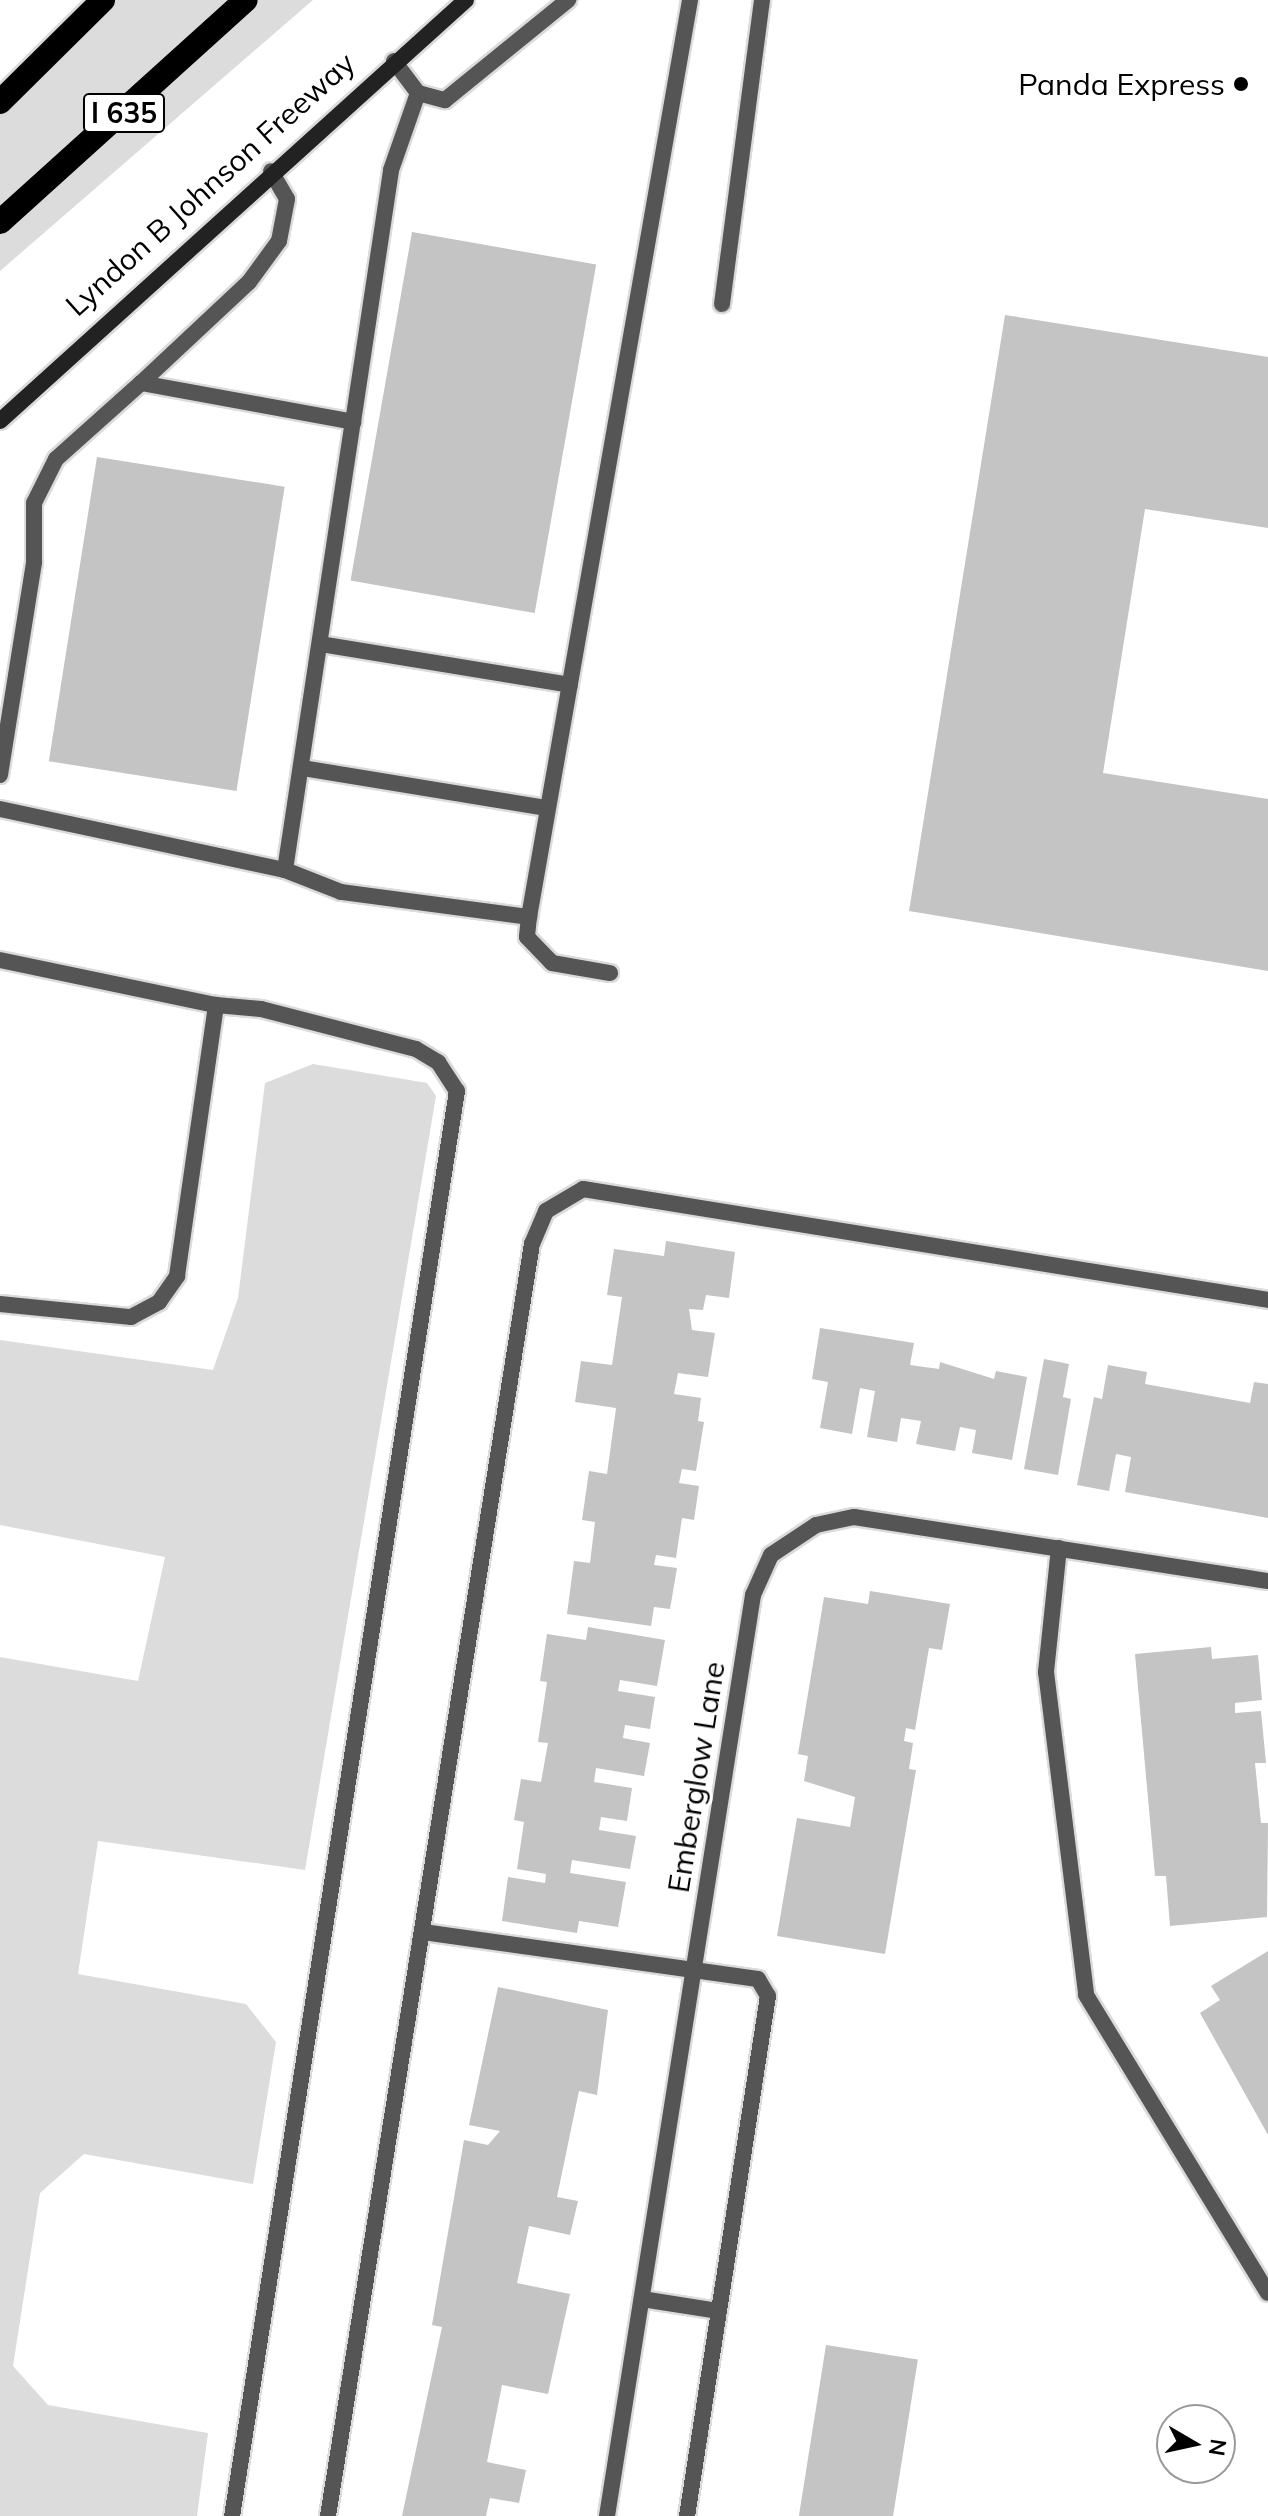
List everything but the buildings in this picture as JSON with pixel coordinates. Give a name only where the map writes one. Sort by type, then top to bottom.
[{"type":"highway","points":[[0,102],[103,0]]},
{"type":"highway","name":"I 635","points":[[0,222],[246,0]]},
{"type":"main road","name":"Lyndon B Johnson Freeway","points":[[0,421],[271,171],[466,0]]},
{"type":"street","points":[[394,61],[418,93],[445,100],[568,0]]},
{"type":"street","points":[[610,973],[552,963],[527,937],[547,808],[690,0]]},
{"type":"street","points":[[722,304],[762,0]]},
{"type":"street","points":[[285,870],[391,170],[418,93]]},
{"type":"street","points":[[0,775],[34,562],[34,503],[56,459],[249,282],[279,241],[287,199],[271,171]]},
{"type":"street","points":[[141,383],[353,422]]},
{"type":"street","points":[[320,644],[570,685]]},
{"type":"street","points":[[302,768],[547,808]]},
{"type":"street","points":[[0,809],[285,870],[341,892],[529,917]]},
{"type":"street","points":[[0,960],[216,1005],[261,1009],[416,1049],[438,1062],[457,1091],[232,2516]]},
{"type":"street","points":[[0,1304],[131,1317],[168,1289],[177,1276],[216,1005]]},
{"type":"street","points":[[328,2516],[532,1244],[546,1211],[583,1189],[1268,1300]]},
{"type":"street","name":"Emberglow Lane","points":[[607,2516],[753,1595],[771,1555],[816,1525],[854,1517],[1268,1581]]},
{"type":"street","points":[[1059,1548],[1046,1672],[1086,1995],[1268,2293]]},
{"type":"street","points":[[423,1932],[758,1979],[768,1996],[687,2516]]},
{"type":"street","points":[[642,2299],[719,2311]]},
{"type":"shaded area","points":[[107,0],[313,0],[0,271],[0,96]]},
{"type":"shaded area","points":[[313,1064],[427,1083],[436,1096],[305,1870],[98,1841],[78,1974],[246,2004],[276,2042],[253,2184],[84,2154],[40,2193],[13,2366],[48,2405],[208,2433],[197,2516],[0,2516],[0,1657],[138,1681],[165,1557],[0,1525],[0,1340],[213,1370],[238,1298],[265,1083]]},
{"type":"place","name":"Panda Express","points":[[1241,84]]}]
